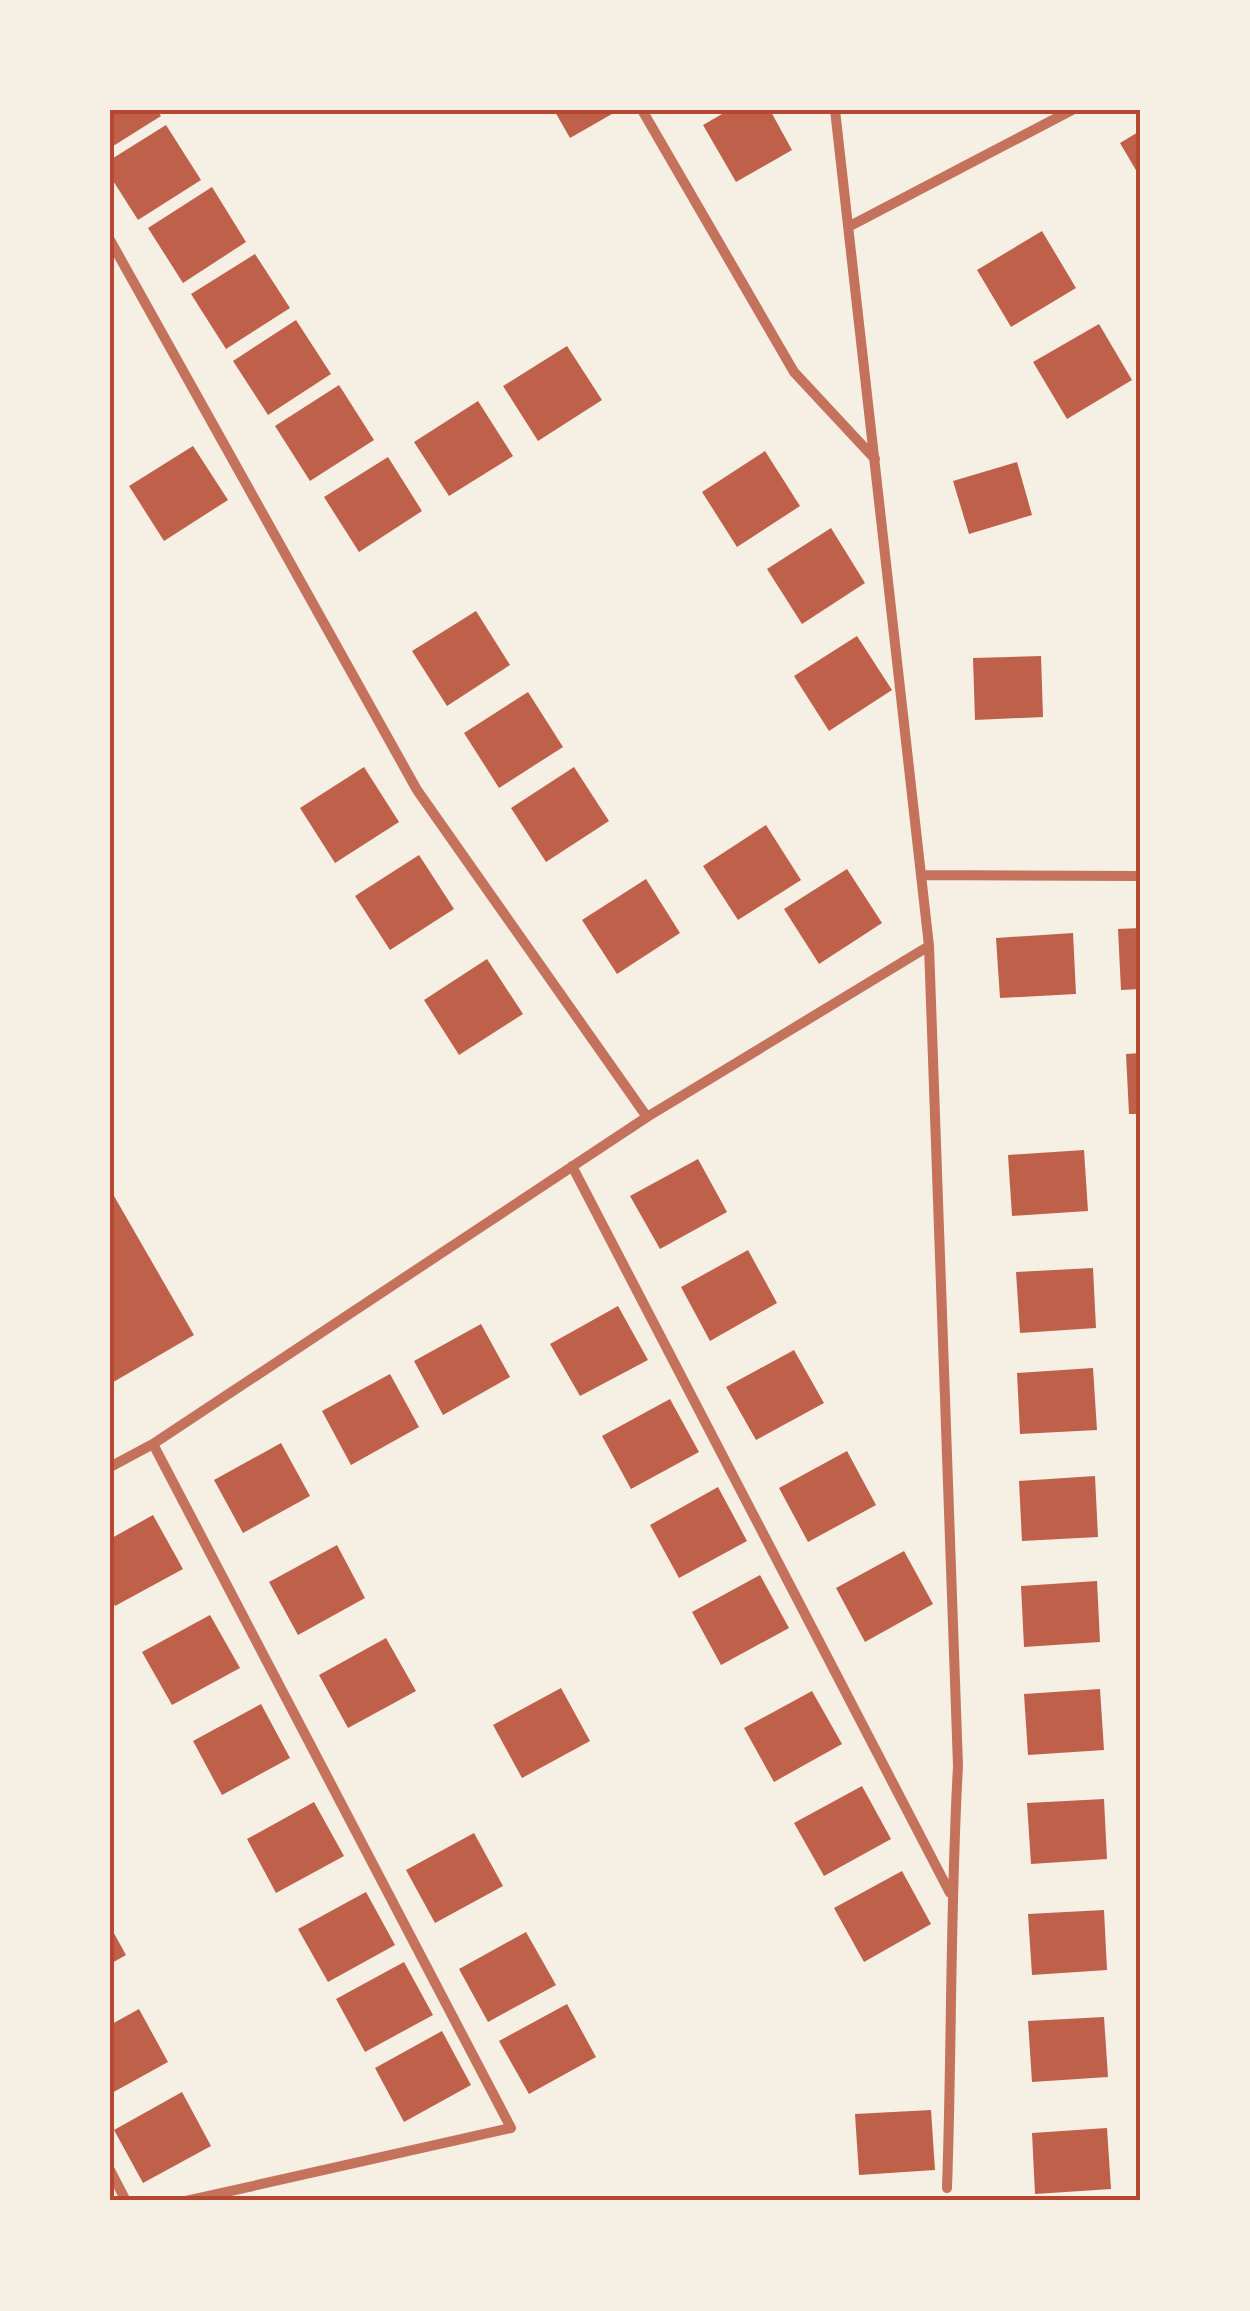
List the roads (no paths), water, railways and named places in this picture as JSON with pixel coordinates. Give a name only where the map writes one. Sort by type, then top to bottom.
[{"type":"street","points":[[642,110],[794,372],[876,460]]},
{"type":"street","points":[[836,110],[929,946],[958,1766],[951,1894],[953,2031],[947,2188]]},
{"type":"street","points":[[850,226],[1072,110]]},
{"type":"street","points":[[110,240],[417,790],[648,1117]]},
{"type":"street","points":[[922,875],[1140,876]]},
{"type":"street","points":[[110,1466],[153,1444],[648,1117],[929,946]]},
{"type":"street","points":[[572,1166],[951,1894]]},
{"type":"street","points":[[153,1444],[510,2128],[186,2201]]},
{"type":"street","points":[[110,2170],[126,2201]]}]
